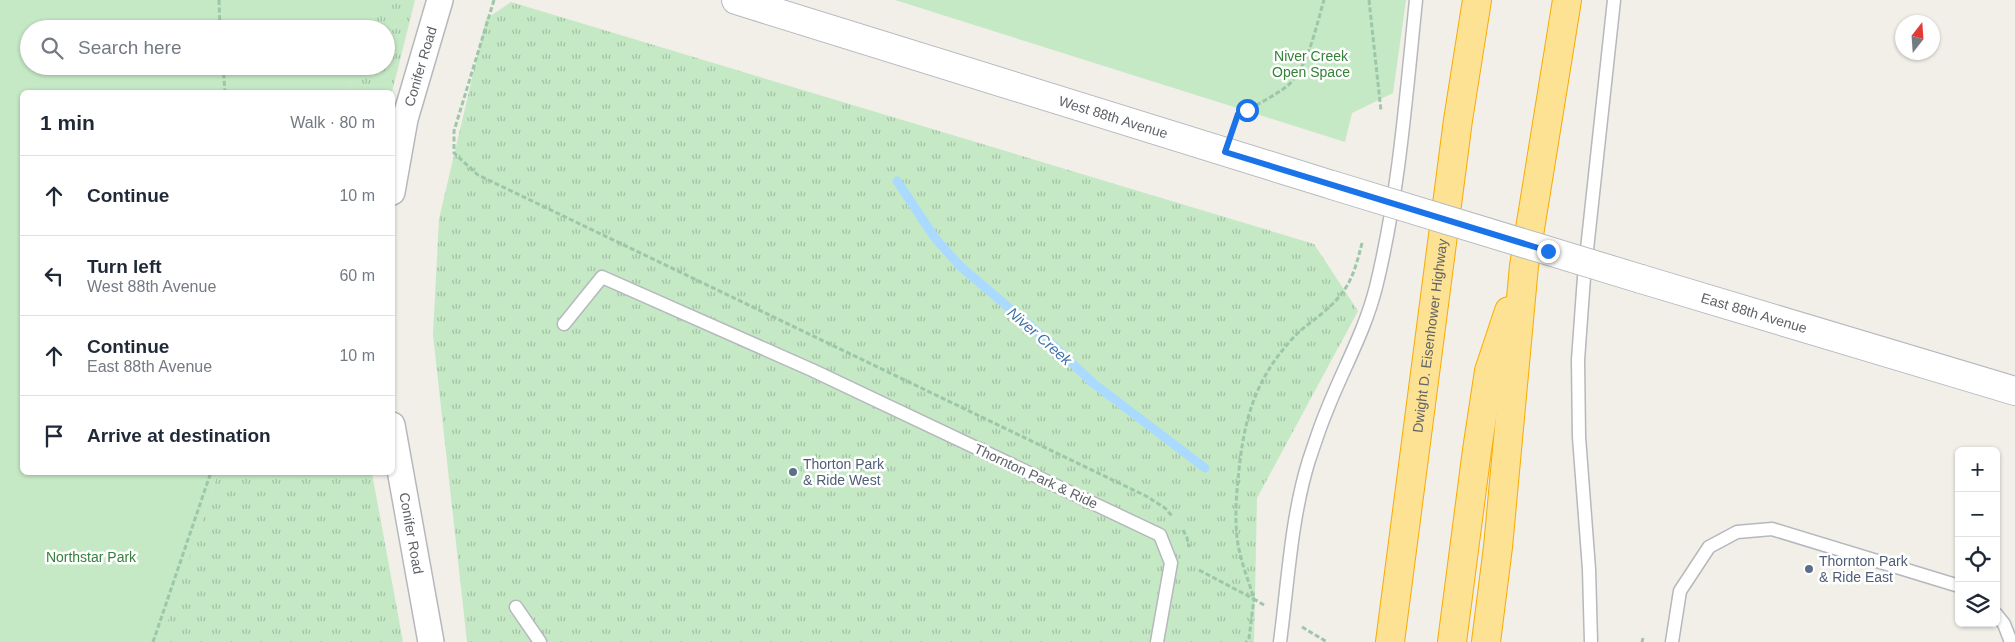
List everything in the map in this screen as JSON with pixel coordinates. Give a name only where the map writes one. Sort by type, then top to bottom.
[{"type":"highway","name":"Dwight D. Eisenhower Highway","points":[[1390,642],[1457,130],[1477,0]]},
{"type":"highway","points":[[1486,642],[1498,547],[1524,266],[1567,0]]},
{"type":"highway","points":[[1452,642],[1489,370],[1524,266]]},
{"type":"main road","name":"West 88th Avenue","points":[[736,0],[1492,234]]},
{"type":"main road","name":"East 88th Avenue","points":[[1492,234],[2015,391]]},
{"type":"street","name":"Conifer Road","points":[[395,174],[402,132],[440,0]]},
{"type":"street","name":"Conifer Road","points":[[395,442],[431,642]]},
{"type":"lane","points":[[1280,642],[1295,524],[1303,481],[1327,409],[1352,357],[1370,307],[1392,216],[1416,0]]},
{"type":"lane","points":[[1591,642],[1589,569],[1579,446],[1578,360],[1584,277],[1614,0]]},
{"type":"lane","name":"Thornton Park & Ride","points":[[564,324],[602,277],[812,370],[1160,535],[1171,564],[1157,642]]},
{"type":"lane","points":[[1672,642],[1680,591],[1709,547],[1738,532],[1772,529],[1955,585]]},
{"type":"lane","points":[[516,607],[540,642]]},
{"type":"lane","points":[[2000,619],[2011,642]]},
{"type":"path","points":[[219,0],[220,20]]},
{"type":"path","points":[[494,0],[454,131],[454,153],[478,175],[1146,496],[1165,508],[1178,522],[1190,547]]},
{"type":"path","points":[[1225,152],[1238,114],[1286,87],[1294,78],[1308,53],[1324,0]]},
{"type":"path","points":[[223,75],[224,90]]},
{"type":"path","points":[[1237,539],[1236,506],[1244,428],[1254,398],[1273,364],[1294,336],[1312,322]]},
{"type":"path","points":[[153,642],[210,475]]},
{"type":"path","points":[[1199,570],[1254,599],[1246,642]]},
{"type":"green space","name":"Northstar Park","points":[[0,0],[379,0],[372,20],[20,20],[20,75],[353,75],[348,90],[20,90],[20,475],[217,475],[161,642],[0,642]]},
{"type":"green space","points":[[378,0],[415,0],[392,90],[348,90],[353,75],[395,75],[395,20],[372,20]]},
{"type":"green space","name":"Niver Creek Open Space","points":[[895,0],[1406,0],[1393,93],[1352,113],[1345,142]]},
{"type":"green space","points":[[511,2],[1314,244],[1358,311],[1257,498],[1254,642],[467,642],[433,335],[439,219],[486,19]]},
{"type":"green space","points":[[217,475],[372,475],[403,642],[160,642]]},
{"type":"waterway","name":"Niver Creek","points":[[897,181],[935,238],[960,266],[1054,346],[1093,383],[1205,468]]},
{"type":"place","name":"Thorton Park & Ride West","points":[[793,472]]},
{"type":"place","name":"Thornton Park & Ride East","points":[[1809,569]]},
{"type":"route","points":[[1247,110],[1238,114],[1225,152],[1548,251]]}]
